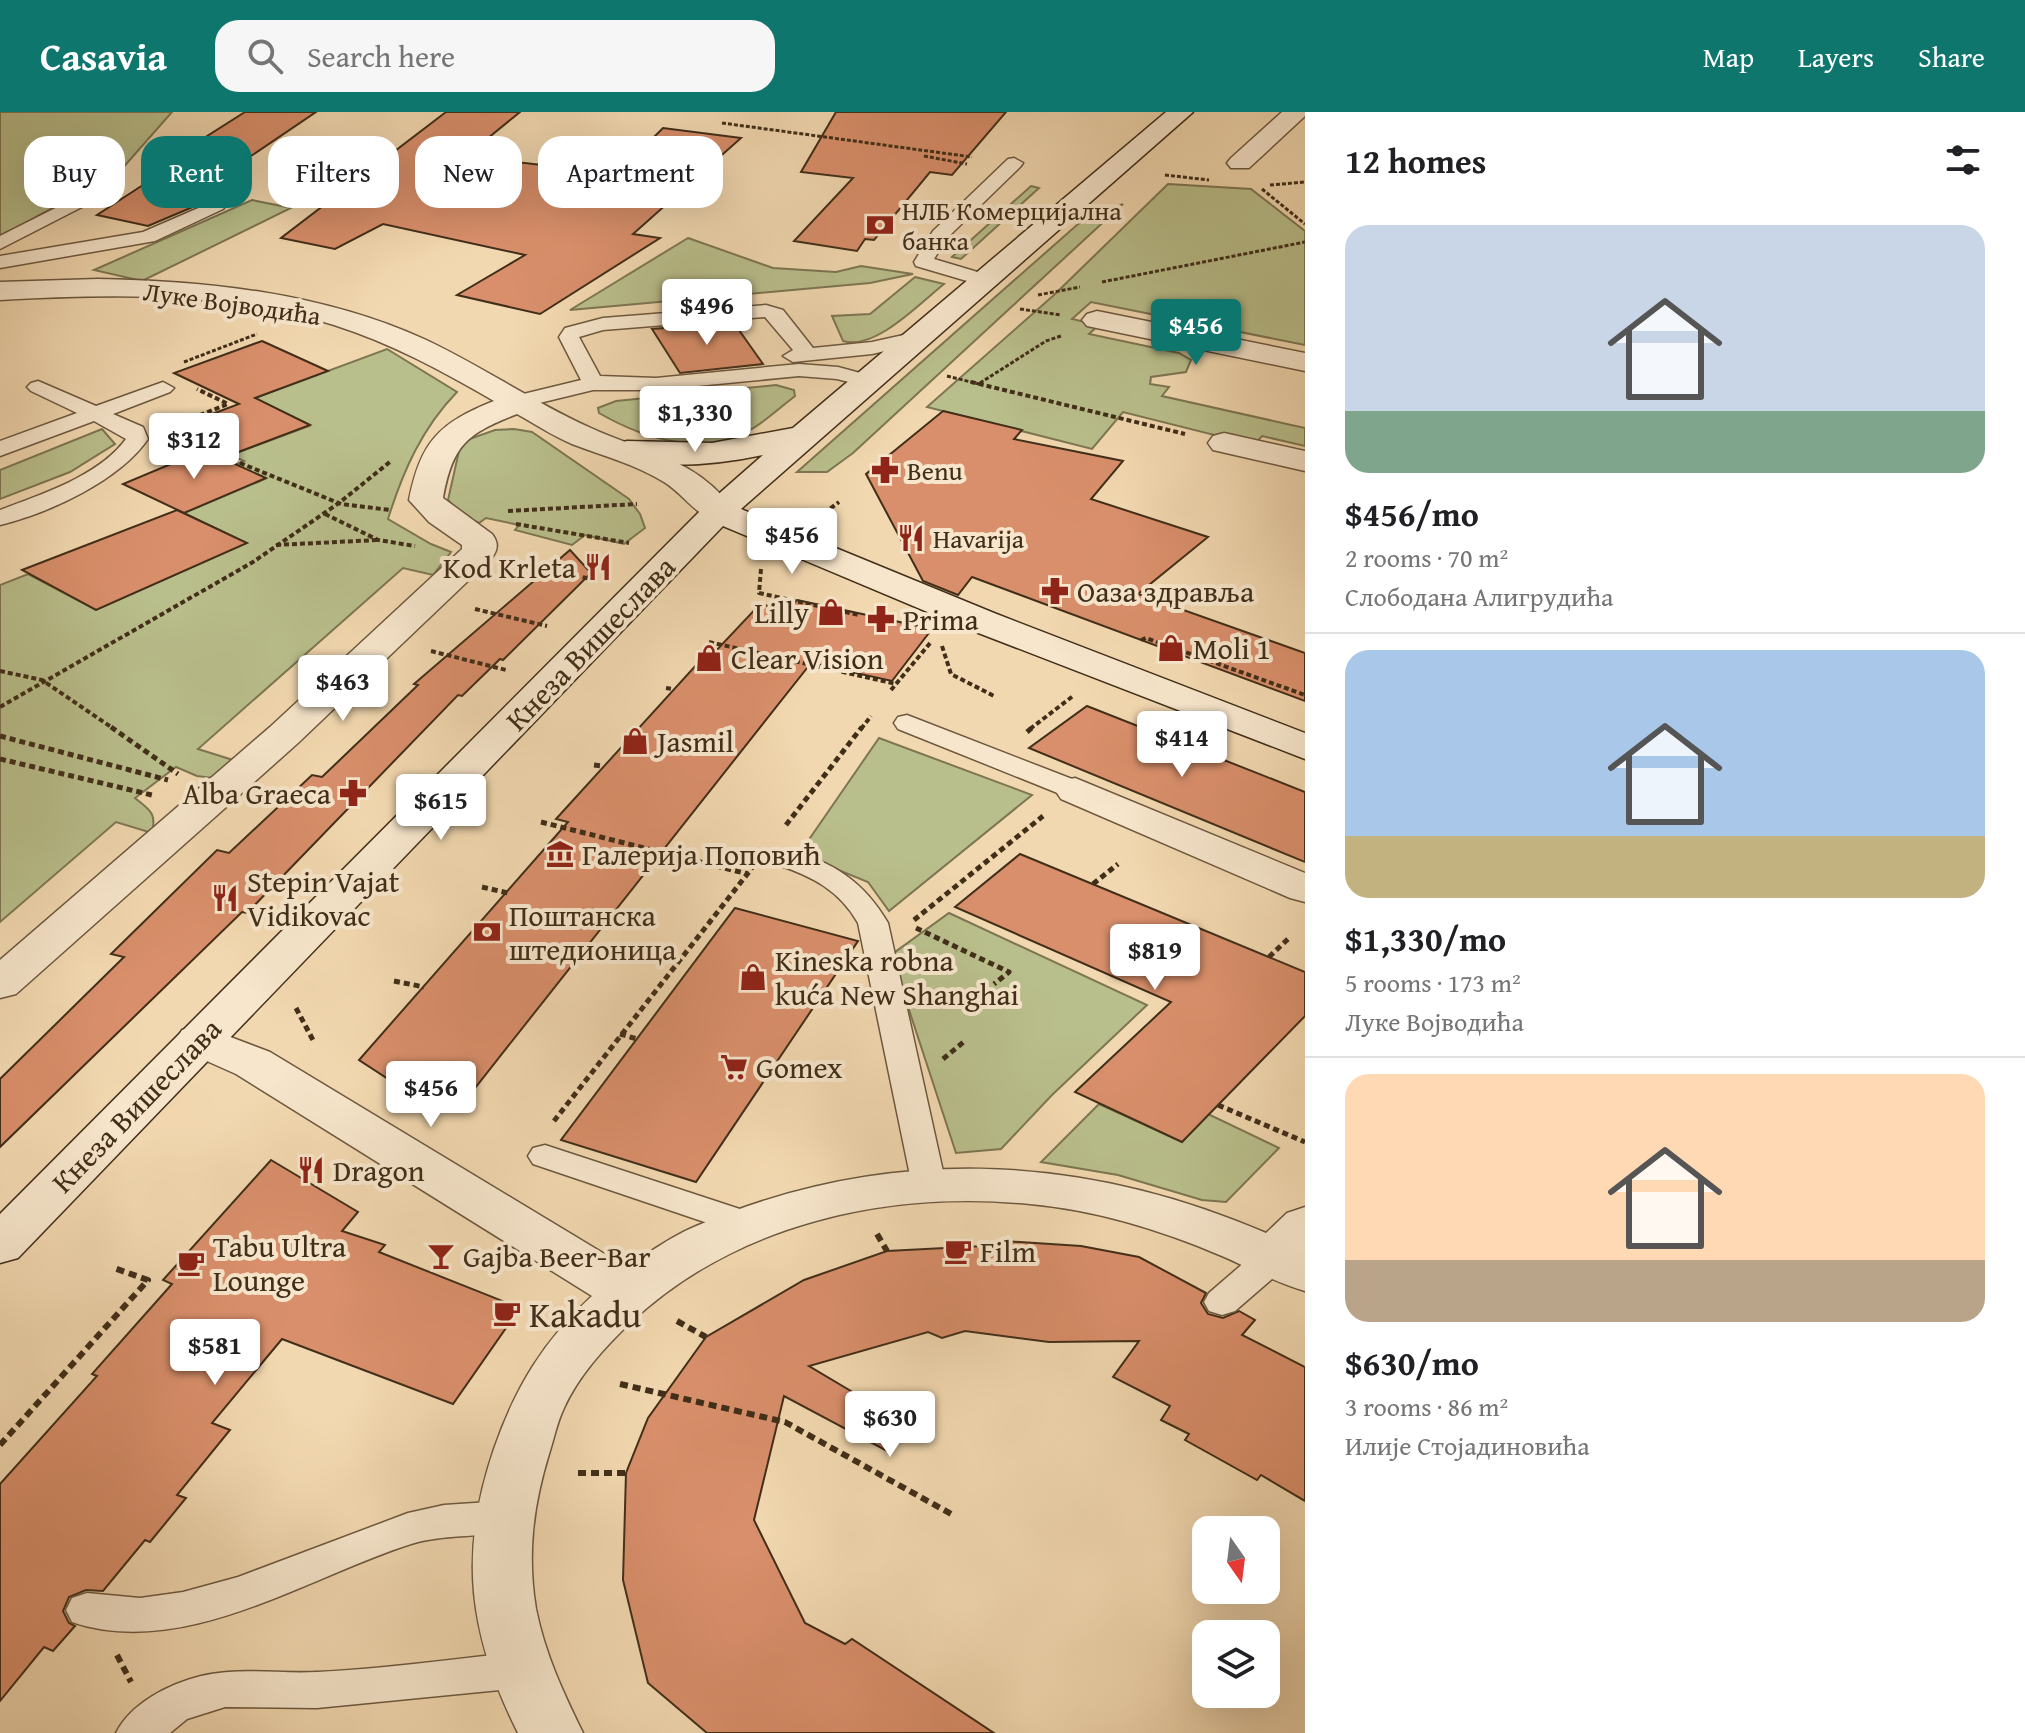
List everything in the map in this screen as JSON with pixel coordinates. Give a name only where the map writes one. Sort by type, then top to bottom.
[{"type":"street","name":"Кнеза Вишеслава","points":[[0,1245],[718,512],[1181,112]]},
{"type":"street","points":[[1240,163],[1296,112]]},
{"type":"street","name":"Луке Војводића","points":[[0,291],[98,288],[224,296],[314,311],[367,326],[482,379],[580,435],[627,451],[696,489],[718,512]]},
{"type":"street","points":[[1097,320],[1305,362]]},
{"type":"street","points":[[0,984],[211,800],[477,554],[480,541],[433,509],[426,500],[428,491],[440,448],[446,439],[482,417],[519,402]]},
{"type":"street","points":[[627,451],[687,455],[728,453],[805,434]]},
{"type":"street","name":"Луке Војводића","points":[[580,435],[598,455],[657,495],[718,512]]},
{"type":"street","points":[[1224,443],[1305,461]]},
{"type":"street","points":[[718,512],[981,621],[1305,747]]},
{"type":"street","points":[[1075,790],[1305,889]]},
{"type":"street","points":[[199,1040],[253,1063],[626,1292]]},
{"type":"street","points":[[551,1733],[520,1670],[501,1561],[505,1517],[522,1435],[564,1361],[626,1292],[681,1255],[746,1224],[815,1202],[929,1185],[1027,1187],[1089,1196],[1152,1210],[1295,1252]]},
{"type":"lane","points":[[984,280],[923,262],[940,235],[1014,163]]},
{"type":"lane","points":[[0,243],[67,208]]},
{"type":"lane","points":[[0,262],[139,240],[211,208]]},
{"type":"lane","points":[[594,384],[569,337],[572,332],[583,328],[758,310],[776,314],[807,354]]},
{"type":"lane","points":[[758,325],[783,323]]},
{"type":"lane","points":[[571,343],[656,335]]},
{"type":"lane","points":[[760,359],[872,348],[917,338]]},
{"type":"lane","points":[[519,402],[564,389],[677,368]]},
{"type":"lane","points":[[594,384],[656,384],[799,370],[838,373],[868,381]]},
{"type":"lane","points":[[0,518],[68,488],[128,453],[137,439],[135,432],[38,387]]},
{"type":"lane","points":[[0,449],[163,388]]},
{"type":"lane","points":[[47,431],[28,420],[71,401]]},
{"type":"lane","points":[[907,723],[1075,790]]},
{"type":"lane","points":[[788,859],[841,881],[855,894],[873,923],[929,1185]]},
{"type":"lane","points":[[546,1143],[746,1224]]},
{"type":"lane","points":[[1222,1302],[1295,1252]]},
{"type":"lane","points":[[87,1610],[145,1614],[186,1608],[264,1586],[408,1529],[456,1518],[505,1517]]},
{"type":"lane","points":[[138,1715],[225,1689],[317,1690],[520,1670]]},
{"type":"path","points":[[722,123],[1014,163]]},
{"type":"path","points":[[924,156],[956,162]]},
{"type":"path","points":[[1305,182],[1258,186],[1305,224]]},
{"type":"path","points":[[1097,283],[1305,242]]},
{"type":"path","points":[[1038,295],[1082,286]]},
{"type":"path","points":[[172,366],[314,311]]},
{"type":"path","points":[[980,383],[1046,341],[1089,327],[1097,320]]},
{"type":"path","points":[[195,357],[204,362]]},
{"type":"path","points":[[947,376],[1224,443]]},
{"type":"path","points":[[172,459],[199,448]]},
{"type":"path","points":[[0,707],[42,680],[168,612],[341,504],[400,453]]},
{"type":"path","points":[[240,463],[341,504],[390,510]]},
{"type":"path","points":[[504,511],[637,504]]},
{"type":"path","points":[[325,514],[378,540]]},
{"type":"path","points":[[506,522],[629,543]]},
{"type":"path","points":[[275,545],[378,540],[422,547]]},
{"type":"path","points":[[477,554],[597,580]]},
{"type":"path","points":[[759,593],[866,617]]},
{"type":"path","points":[[430,598],[552,627]]},
{"type":"path","points":[[887,696],[938,634],[951,674],[994,696]]},
{"type":"path","points":[[1136,642],[1146,638],[1305,695]]},
{"type":"path","points":[[386,640],[507,670]]},
{"type":"path","points":[[709,642],[896,684]]},
{"type":"path","points":[[0,671],[42,680],[175,772]]},
{"type":"path","points":[[666,688],[673,689]]},
{"type":"path","points":[[995,758],[1079,692]]},
{"type":"path","points":[[785,826],[877,708]]},
{"type":"path","points":[[0,736],[211,800]]},
{"type":"path","points":[[0,759],[211,800]]},
{"type":"path","points":[[594,765],[603,766]]},
{"type":"path","points":[[994,984],[1009,972],[908,924],[1075,790]]},
{"type":"path","points":[[541,822],[748,874]]},
{"type":"path","points":[[546,1143],[620,1034],[757,862]]},
{"type":"path","points":[[1093,884],[1118,864]]},
{"type":"path","points":[[482,887],[508,893]]},
{"type":"path","points":[[1269,957],[1289,938]]},
{"type":"path","points":[[394,981],[424,987]]},
{"type":"path","points":[[300,995],[294,1005],[314,1042]]},
{"type":"path","points":[[620,1034],[637,1039]]},
{"type":"path","points":[[1218,1105],[1305,1142]]},
{"type":"path","points":[[876,1232],[887,1251]]},
{"type":"path","points":[[0,1445],[148,1280],[114,1268]]},
{"type":"path","points":[[677,1321],[706,1337]]},
{"type":"path","points":[[620,1384],[785,1422],[953,1515]]},
{"type":"path","points":[[578,1473],[626,1473]]},
{"type":"path","points":[[117,1654],[138,1715]]},
{"type":"green space","points":[[0,112],[172,112],[151,136],[141,136],[141,147],[125,165],[125,136],[24,136],[24,208],[52,208],[0,237]]},
{"type":"green space","points":[[1168,184],[1251,189],[1305,231],[1305,345],[1091,302],[1072,319],[1099,325],[1089,334],[1179,353],[1191,360],[1186,372],[1151,377],[1150,384],[1169,387],[1162,396],[1305,428],[1305,446],[1262,436],[1254,445],[1123,412],[1092,449],[927,407],[1054,295]]},
{"type":"green space","points":[[1031,186],[1039,188],[961,259],[952,257]]},
{"type":"green space","points":[[252,200],[268,203],[268,208],[291,208],[142,281],[94,270],[234,208],[252,208]]},
{"type":"green space","points":[[1123,204],[853,453],[827,472],[797,472],[1078,224]]},
{"type":"green space","points":[[688,238],[773,268],[836,272],[861,266],[913,274],[870,283],[570,310]]},
{"type":"green space","points":[[915,277],[944,284],[883,332],[856,342],[843,341],[832,316],[870,314]]},
{"type":"green space","points":[[387,349],[457,392],[434,420],[415,451],[388,519],[451,552],[433,575],[403,568],[198,749],[233,760],[213,778],[197,776],[176,767],[135,798],[153,816],[152,833],[116,822],[0,922],[0,585],[28,574],[96,610],[246,543],[184,513],[265,479],[235,465],[244,461],[231,455],[309,426],[255,398]]},
{"type":"green space","points":[[776,385],[794,390],[795,396],[755,427],[717,442],[676,442],[655,437],[599,413],[598,408],[616,401]]},
{"type":"green space","points":[[102,429],[115,444],[70,472],[0,499],[0,470]]},
{"type":"green space","points":[[495,430],[532,432],[629,499],[645,528],[624,544],[585,535],[572,545],[515,530],[519,525],[486,518],[479,523],[460,514],[448,500],[461,442]]},
{"type":"green space","points":[[879,738],[1032,795],[889,911],[868,882],[799,854]]},
{"type":"green space","points":[[949,913],[1147,1005],[1052,1095],[1001,1149],[956,1153],[891,955]]},
{"type":"green space","points":[[1099,1104],[1182,1142],[1206,1113],[1279,1148],[1226,1202],[1202,1200],[1118,1175],[1041,1162]]},
{"type":"building","points":[[245,112],[316,112],[281,136],[268,136],[268,144],[252,155],[252,136],[207,136]]},
{"type":"building","points":[[446,112],[520,112],[491,136],[415,136],[415,208],[522,208],[522,163],[538,165],[538,208],[662,208],[633,234],[660,238],[540,314],[457,295],[525,255],[383,224],[335,249],[281,238],[320,208],[399,208],[399,148]]},
{"type":"building","points":[[836,112],[1006,112],[952,175],[930,172],[874,240],[865,239],[857,251],[794,241],[853,178],[801,172]]},
{"type":"building","points":[[663,128],[741,138],[723,154],[723,136],[655,136]]},
{"type":"building","points":[[141,186],[141,208],[190,208],[148,226],[97,215],[108,208],[125,208],[125,197]]},
{"type":"building","points":[[734,323],[763,364],[680,373],[652,329]]},
{"type":"building","points":[[262,341],[328,371],[255,398],[310,425],[228,456],[175,428],[239,404],[174,373]]},
{"type":"building","points":[[943,411],[1022,430],[1014,439],[1123,461],[1091,499],[1208,537],[1138,594],[1305,653],[1305,701],[972,577],[958,595],[923,581],[866,474]]},
{"type":"building","points":[[204,450],[266,478],[184,513],[123,484]]},
{"type":"building","points":[[177,510],[247,543],[96,610],[22,570]]},
{"type":"building","points":[[570,550],[591,573],[503,660],[500,659],[462,696],[458,695],[247,913],[242,912],[0,1147],[0,1079],[124,957],[111,954],[217,850],[229,853],[312,775],[322,777],[418,685],[414,684]]},
{"type":"building","points":[[797,600],[932,629],[892,681],[811,663],[475,1088],[423,1072],[402,1088],[359,1060],[568,822],[556,819],[708,652],[714,653],[760,604],[788,610]]},
{"type":"building","points":[[1087,706],[1305,792],[1305,862],[1029,748]]},
{"type":"building","points":[[1020,854],[1305,972],[1305,1016],[1182,1142],[1075,1092],[1171,1002],[955,907]]},
{"type":"building","points":[[735,908],[858,941],[696,1182],[561,1140]]},
{"type":"building","points":[[271,1160],[358,1212],[342,1231],[385,1245],[379,1252],[520,1308],[453,1404],[282,1339],[212,1423],[230,1430],[177,1495],[186,1498],[150,1542],[145,1540],[103,1591],[86,1590],[69,1597],[63,1611],[69,1623],[75,1626],[53,1651],[44,1647],[0,1701],[0,1484],[97,1376],[92,1374],[172,1284],[163,1280]]},
{"type":"building","points":[[1004,1241],[1081,1246],[1139,1257],[1206,1293],[1201,1303],[1208,1314],[1223,1318],[1239,1311],[1255,1320],[1242,1335],[1305,1367],[1305,1501],[1261,1475],[1257,1480],[1185,1440],[1189,1434],[1161,1420],[1170,1406],[1113,1377],[1139,1341],[1049,1342],[965,1331],[942,1338],[928,1332],[809,1366],[903,1422],[887,1451],[784,1396],[754,1520],[805,1623],[845,1644],[852,1639],[994,1733],[707,1733],[648,1683],[623,1580],[626,1473],[648,1418],[706,1337],[804,1280],[887,1251],[1003,1245]]},
{"type":"place","name":"НЛБ Комерцијална банка","points":[[880,225]]},
{"type":"place","name":"Benu","points":[[885,470]]},
{"type":"place","name":"Havarija","points":[[911,538]]},
{"type":"place","name":"Kod Krleta","points":[[598,567]]},
{"type":"place","name":"Оаза здравља","points":[[1055,591]]},
{"type":"place","name":"Lilly","points":[[831,612]]},
{"type":"place","name":"Prima","points":[[881,619]]},
{"type":"place","name":"Moli 1","points":[[1171,648]]},
{"type":"place","name":"Clear Vision","points":[[709,658]]},
{"type":"place","name":"Jasmil","points":[[635,741]]},
{"type":"place","name":"Alba Graeca","points":[[353,793]]},
{"type":"place","name":"Галерија Поповић","points":[[560,854]]},
{"type":"place","name":"Stepin Vajat Vidikovac","points":[[225,898]]},
{"type":"place","name":"Поштанска штедионица","points":[[487,932]]},
{"type":"place","name":"Kineska robna kuća New Shanghai","points":[[753,977]]},
{"type":"place","name":"Gomex","points":[[734,1067]]},
{"type":"place","name":"Dragon","points":[[311,1170]]},
{"type":"place","name":"Film","points":[[958,1251]]},
{"type":"place","name":"Gajba Beer-Bar","points":[[441,1256]]},
{"type":"place","name":"Tabu Ultra Lounge","points":[[191,1263]]},
{"type":"place","name":"Kakadu","points":[[507,1313]]}]
